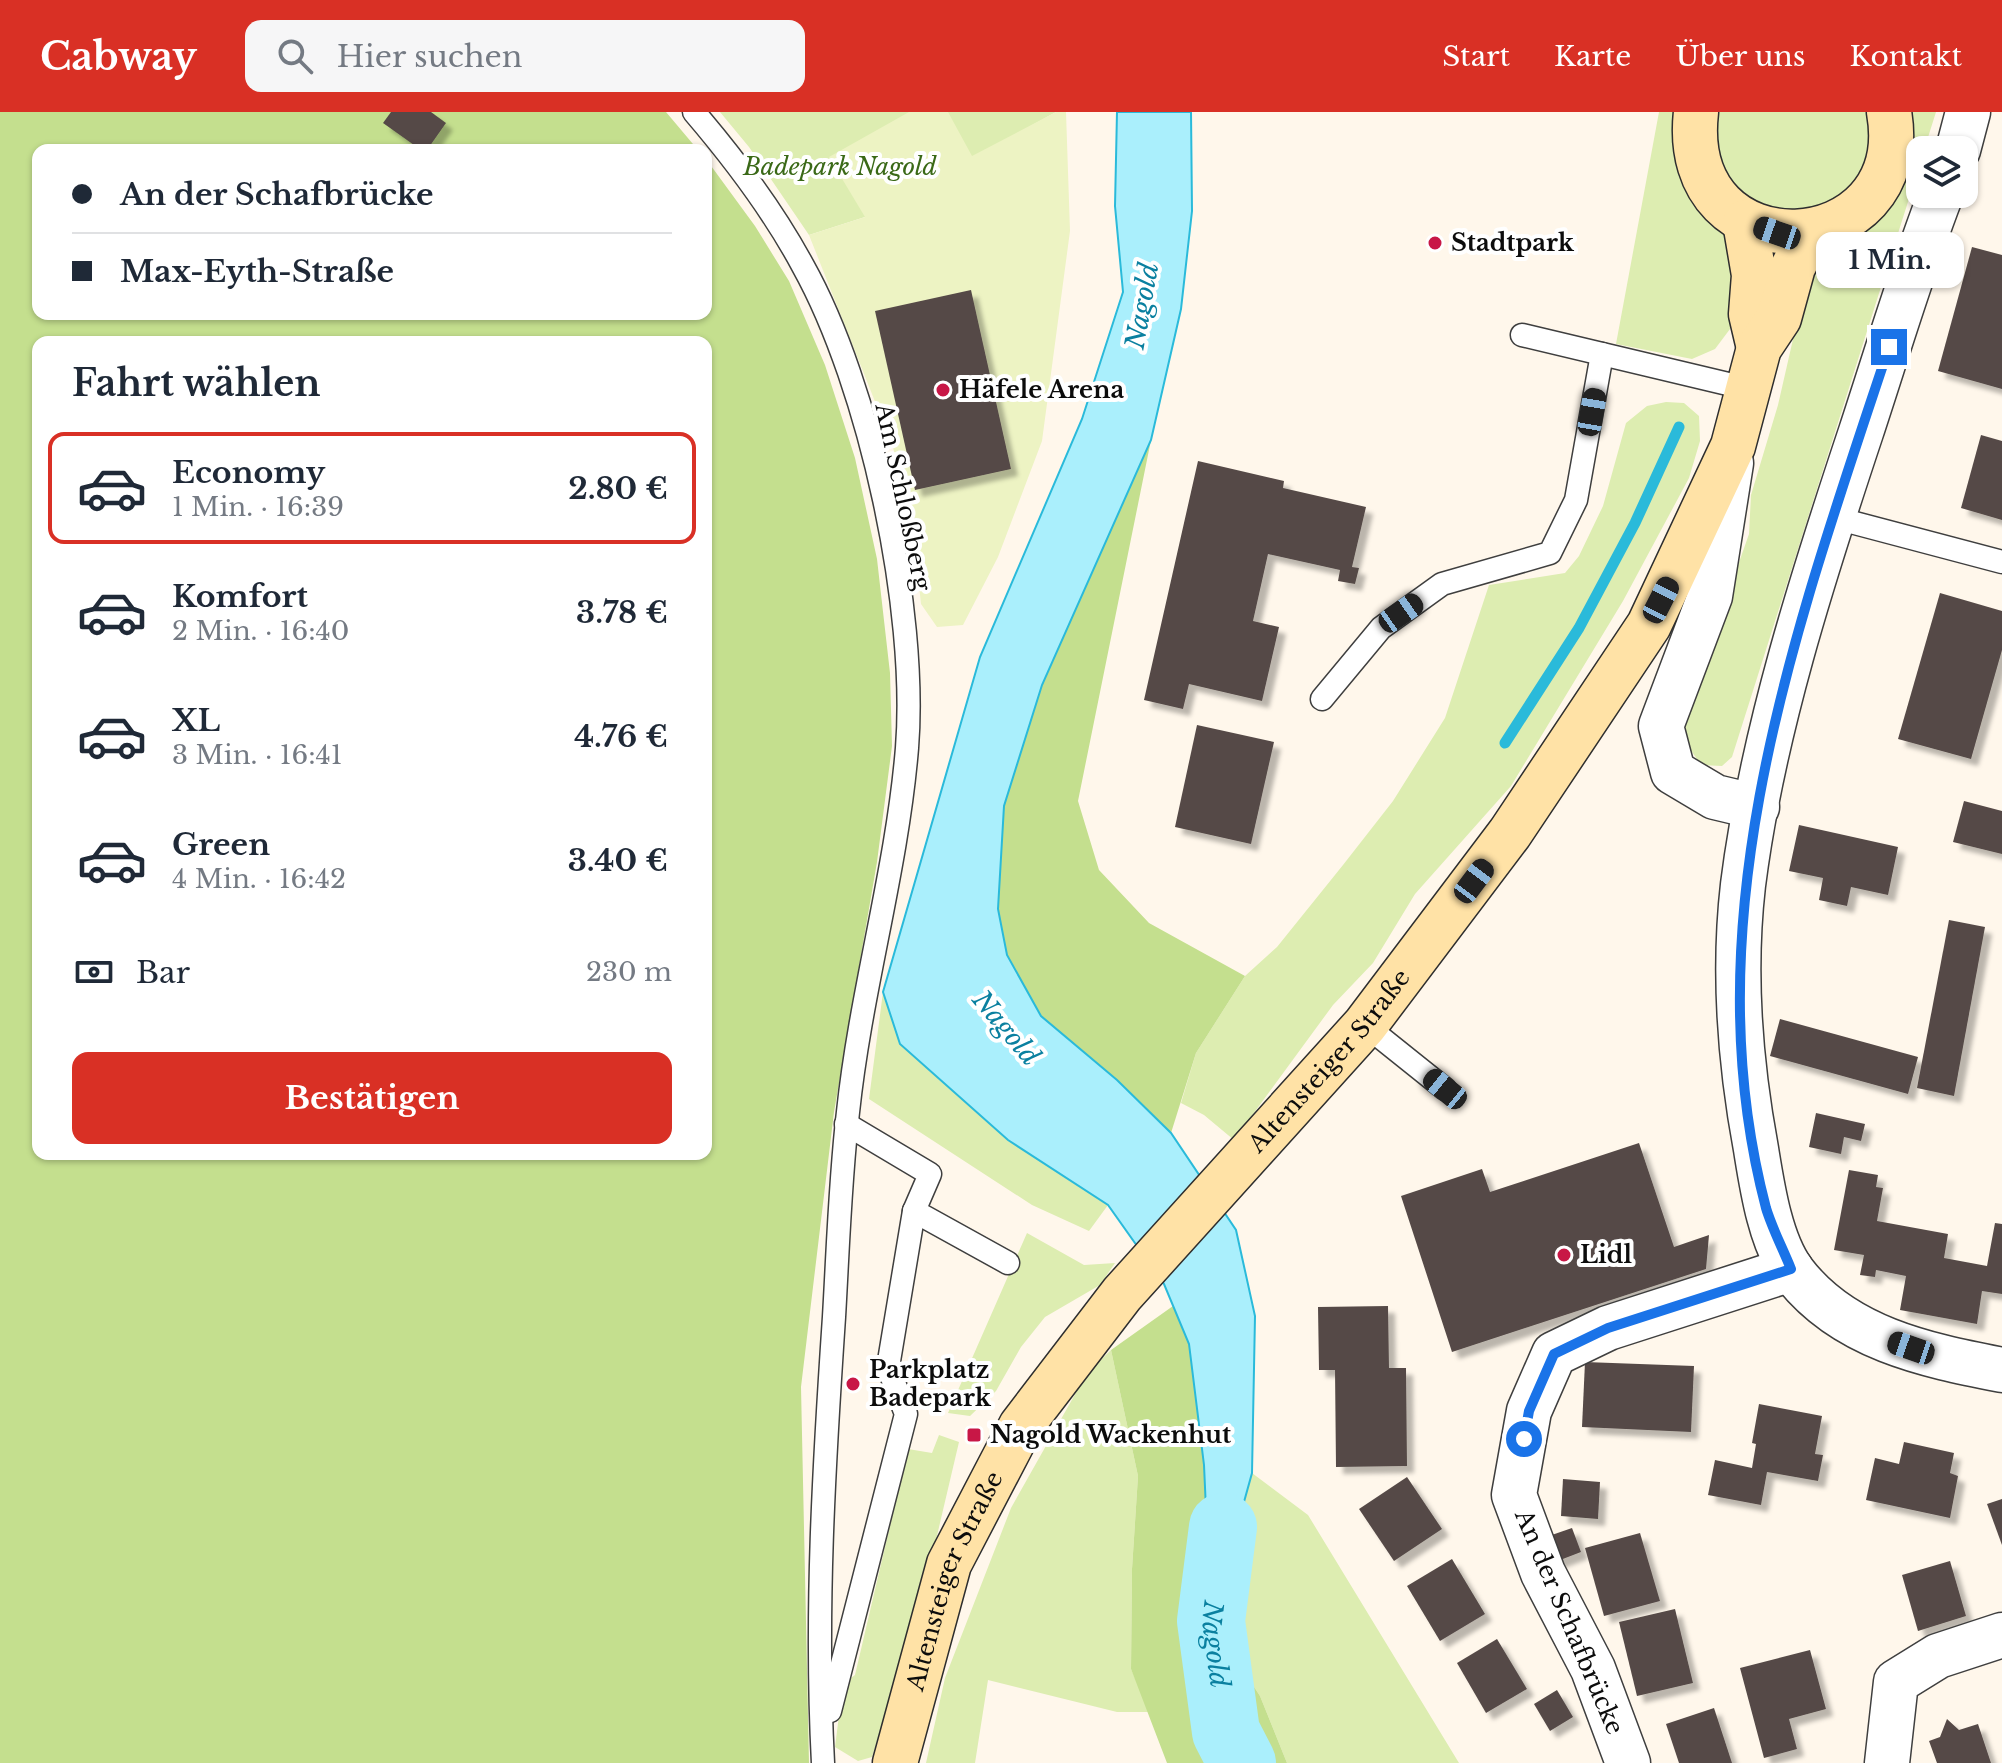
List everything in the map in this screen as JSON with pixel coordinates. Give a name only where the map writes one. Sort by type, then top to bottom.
[{"type":"main road","points":[[1696,112],[1692,140],[1700,173],[1718,201],[1745,222],[1777,233],[1811,232],[1844,220],[1870,198],[1887,168],[1893,133],[1889,112]]},
{"type":"main road","points":[[1745,222],[1754,275],[1751,314],[1754,368]]},
{"type":"main road","points":[[1754,368],[1779,318],[1793,267],[1811,232]]},
{"type":"main road","name":"Altensteiger Straße","points":[[895,1763],[949,1564],[1021,1426],[1122,1294],[1365,1025],[1510,833],[1649,625],[1733,446],[1754,368]]},
{"type":"street","points":[[1962,136],[1968,112]]},
{"type":"street","points":[[1936,208],[1832,517],[1796,640],[1757,807],[1743,886],[1738,972],[1741,1045],[1766,1209],[1791,1269],[1821,1302],[1862,1331],[1935,1357],[2002,1370]]},
{"type":"street","points":[[1733,446],[1710,596],[1661,726],[1673,772],[1715,797],[1757,807]]},
{"type":"street","name":"An der Schafbrücke","points":[[1628,1763],[1593,1669],[1543,1573],[1514,1495],[1529,1411],[1554,1354],[1608,1328],[1791,1269]]},
{"type":"street","points":[[1887,1763],[1896,1682],[1938,1656],[2002,1635]]},
{"type":"lane","name":"Am Schloßberg","points":[[694,112],[744,173],[805,269],[846,366],[872,450],[894,551],[907,664],[908,745],[892,861],[868,977],[846,1124],[821,1496],[822,1753]]},
{"type":"lane","points":[[1522,335],[1602,354],[1754,368]]},
{"type":"lane","points":[[1322,699],[1381,628],[1442,584],[1550,553],[1576,500],[1602,354]]},
{"type":"lane","points":[[1832,517],[2002,562]]},
{"type":"lane","points":[[1365,1025],[1445,1089]]},
{"type":"lane","points":[[822,1753],[906,1414],[888,1367],[914,1211],[930,1174],[846,1124]]},
{"type":"lane","points":[[914,1211],[1008,1263]]},
{"type":"green space","points":[[0,112],[666,112],[693,144],[32,144],[32,320],[712,320],[712,167],[755,226],[789,281],[825,365],[855,458],[877,559],[890,673],[892,746],[877,862],[834,1112],[801,1387],[809,1763],[0,1763]]},
{"type":"green space","name":"Badepark Nagold","points":[[720,112],[1056,112],[865,217],[809,235],[749,147]]},
{"type":"green space","points":[[909,112],[948,112],[972,156],[1056,112],[1066,112],[1070,231],[1042,441],[998,557],[963,625],[937,627],[921,604],[915,549],[893,447],[809,235],[865,217],[829,157]]},
{"type":"green space","points":[[1659,112],[1685,112],[1709,216],[1731,244],[1736,321],[1715,349],[1692,359],[1616,344]]},
{"type":"green space","points":[[1718,112],[1868,112],[1871,143],[1863,171],[1847,191],[1825,204],[1799,209],[1773,207],[1749,198],[1730,180],[1717,155]]},
{"type":"green space","points":[[1904,112],[1936,112],[1928,136],[1906,136],[1906,208],[1732,757],[1722,766],[1701,765],[1686,743],[1684,719],[1749,534],[1751,495],[1778,405],[1809,269],[1833,242]]},
{"type":"green space","points":[[1666,402],[1684,403],[1699,416],[1700,441],[1689,478],[1623,601],[1511,786],[1415,894],[1373,963],[1333,1005],[1234,1140],[1204,1115],[1181,1103],[1196,1053],[1245,976],[1277,947],[1393,801],[1445,718],[1489,585],[1565,573],[1579,556],[1603,506],[1626,423],[1647,406]]},
{"type":"green space","points":[[1151,440],[1078,801],[1099,870],[1149,923],[1245,976],[1196,1053],[1171,1133],[1117,1080],[1041,1016],[1007,955],[998,909],[1004,806],[1042,685]]},
{"type":"green space","points":[[883,992],[900,1044],[1008,1140],[1108,1205],[1089,1231],[1032,1205],[869,1099]]},
{"type":"green space","points":[[1027,1233],[1084,1265],[1115,1263],[1100,1285],[1045,1317],[1021,1347],[996,1391],[970,1416],[948,1413]]},
{"type":"green space","points":[[1173,1306],[1189,1344],[1204,1465],[1211,1621],[1260,1696],[1287,1763],[1167,1763],[1131,1669],[1132,1569],[1138,1476],[1111,1350]]},
{"type":"green space","points":[[1111,1350],[1138,1476],[1132,1569],[1131,1669],[1150,1712],[1117,1712],[988,1680],[975,1763],[926,1763],[945,1678],[1011,1508],[1087,1373]]},
{"type":"green space","points":[[939,1435],[959,1442],[928,1574],[872,1757],[858,1761],[835,1747],[843,1684],[855,1675],[908,1449],[932,1453]]},
{"type":"green space","points":[[1252,1473],[1308,1515],[1459,1763],[1287,1763],[1260,1696],[1211,1621]]},
{"type":"water","points":[[1117,112],[1191,112],[1192,211],[1181,309],[1151,440],[1042,685],[1004,806],[998,909],[1007,955],[1041,1016],[1117,1080],[1171,1133],[1236,1230],[1255,1316],[1252,1473],[1211,1621],[1204,1465],[1189,1344],[1164,1284],[1108,1205],[1008,1140],[900,1044],[883,992],[980,657],[1082,419],[1123,292],[1115,206]]},
{"type":"building","points":[[391,112],[431,112],[446,123],[431,144],[413,144],[383,123]]},
{"type":"building","points":[[1972,247],[2002,255],[2002,389],[1938,371]]},
{"type":"building","name":"Häfele Arena","points":[[971,290],[1011,469],[915,490],[875,311]]},
{"type":"building","points":[[1981,435],[2002,441],[2002,520],[1961,508]]},
{"type":"building","points":[[1198,461],[1284,481],[1283,488],[1366,507],[1352,567],[1359,568],[1355,584],[1338,581],[1340,570],[1268,554],[1253,621],[1279,627],[1262,701],[1189,684],[1183,709],[1144,700]]},
{"type":"building","points":[[1940,593],[2002,611],[2002,650],[1971,759],[1898,739]]},
{"type":"building","points":[[1197,725],[1274,742],[1251,844],[1175,827]]},
{"type":"building","points":[[1964,801],[2002,811],[2002,854],[1953,842]]},
{"type":"building","points":[[1799,825],[1898,847],[1888,895],[1851,887],[1847,906],[1819,900],[1823,878],[1789,871]]},
{"type":"building","points":[[1949,920],[1985,927],[1954,1096],[1917,1088]]},
{"type":"building","points":[[1780,1019],[1918,1057],[1908,1094],[1770,1056]]},
{"type":"building","points":[[1816,1113],[1865,1124],[1861,1141],[1844,1137],[1841,1154],[1809,1147]]},
{"type":"building","name":"Lidl","points":[[1639,1143],[1674,1247],[1709,1235],[1706,1269],[1452,1352],[1401,1196],[1482,1169],[1490,1192]]},
{"type":"building","points":[[1849,1170],[1878,1175],[1876,1187],[1883,1188],[1877,1221],[1948,1234],[1944,1258],[1987,1266],[1995,1223],[2002,1224],[2002,1294],[1982,1291],[1977,1324],[1900,1310],[1906,1276],[1876,1270],[1875,1277],[1860,1275],[1864,1255],[1834,1250]]},
{"type":"building","points":[[1388,1306],[1389,1368],[1406,1368],[1407,1466],[1336,1467],[1335,1370],[1319,1370],[1318,1307]]},
{"type":"building","points":[[1585,1362],[1694,1366],[1691,1432],[1582,1427]]},
{"type":"building","points":[[1759,1404],[1822,1416],[1815,1454],[1823,1455],[1818,1481],[1767,1472],[1761,1505],[1708,1495],[1715,1460],[1752,1468],[1756,1444],[1752,1443]]},
{"type":"building","points":[[1904,1442],[1954,1453],[1950,1473],[1958,1476],[1950,1518],[1866,1500],[1875,1458],[1899,1464]]},
{"type":"building","points":[[1407,1477],[1442,1529],[1394,1561],[1359,1509]]},
{"type":"building","points":[[1563,1479],[1600,1482],[1598,1519],[1561,1516]]},
{"type":"building","points":[[2002,1499],[2002,1545],[1987,1504]]},
{"type":"building","points":[[1572,1528],[1581,1552],[1555,1562],[1546,1537]]},
{"type":"building","points":[[1640,1533],[1660,1601],[1604,1616],[1585,1548]]},
{"type":"building","points":[[1452,1559],[1485,1614],[1440,1641],[1407,1586]]},
{"type":"building","points":[[1950,1561],[1966,1616],[1918,1631],[1902,1575]]},
{"type":"building","points":[[1675,1609],[1693,1683],[1637,1696],[1619,1622]]},
{"type":"building","points":[[1497,1639],[1527,1689],[1486,1713],[1457,1663]]},
{"type":"building","points":[[1810,1650],[1826,1709],[1789,1719],[1797,1749],[1764,1758],[1740,1668]]},
{"type":"building","points":[[1557,1690],[1573,1717],[1550,1731],[1534,1704]]},
{"type":"building","points":[[1714,1708],[1732,1763],[1679,1763],[1666,1724]]},
{"type":"building","points":[[1947,1719],[1959,1730],[1978,1724],[1991,1763],[1937,1763],[1929,1741],[1940,1737]]},
{"type":"waterway","points":[[1505,743],[1579,628],[1635,523],[1679,427]]},
{"type":"waterway","name":"Nagold","points":[[1223,1527],[1211,1621],[1226,1732],[1242,1763]]},
{"type":"place","name":"Stadtpark","points":[[1435,243]]},
{"type":"place","name":"Häfele Arena","points":[[943,390]]},
{"type":"place","name":"Lidl","points":[[1564,1255]]},
{"type":"place","name":"Parkplatz Badepark","points":[[853,1384]]},
{"type":"place","name":"Nagold Wackenhut","points":[[974,1435]]},
{"type":"route","points":[[1524,1439],[1529,1411],[1554,1354],[1608,1328],[1791,1269],[1766,1209],[1747,1096],[1738,972],[1743,886],[1757,807],[1796,640],[1832,517],[1889,347]]}]
